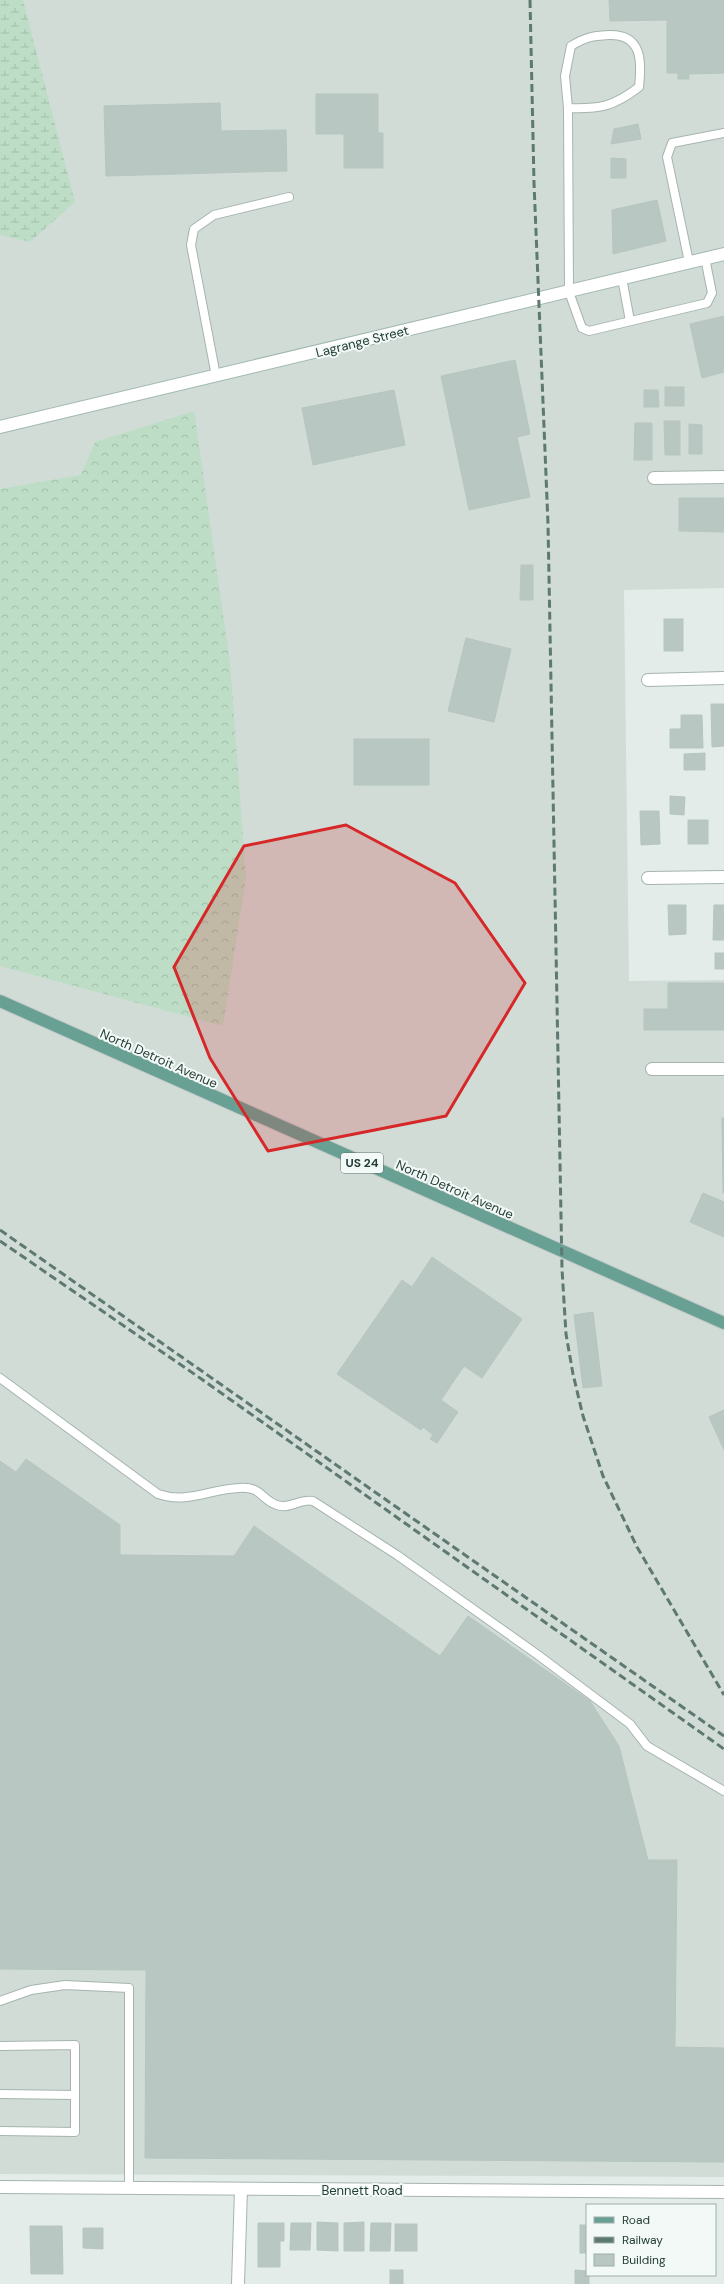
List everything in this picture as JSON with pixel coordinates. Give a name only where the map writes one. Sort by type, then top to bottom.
[{"type":"main road","name":"North Detroit Avenue","points":[[0,1001],[724,1324]]},
{"type":"street","name":"Lagrange Street","points":[[0,427],[724,254]]},
{"type":"street","points":[[654,478],[724,477]]},
{"type":"street","points":[[648,680],[724,678]]},
{"type":"street","points":[[648,878],[724,877]]},
{"type":"street","points":[[652,1069],[724,1069]]},
{"type":"street","name":"Bennett Road","points":[[0,2187],[724,2192]]},
{"type":"street","points":[[238,2284],[241,2189]]},
{"type":"lane","points":[[568,108],[591,109],[620,102],[639,87],[640,75],[637,48],[630,38],[619,35],[588,36],[571,46],[565,76],[568,108],[569,292],[582,328],[588,331],[707,303],[712,293],[705,258]]},
{"type":"lane","points":[[689,262],[667,157],[672,143],[724,133]]},
{"type":"lane","points":[[216,376],[191,245],[194,229],[214,215],[289,197]]},
{"type":"lane","points":[[622,278],[630,321]]},
{"type":"lane","points":[[0,1378],[158,1494],[166,1497],[189,1499],[224,1490],[250,1488],[259,1492],[277,1506],[291,1505],[305,1500],[312,1501],[397,1555],[544,1659],[630,1724],[647,1746],[724,1791]]},
{"type":"lane","points":[[0,2001],[31,1990],[65,1985],[129,1988],[129,2188]]},
{"type":"lane","points":[[0,2046],[75,2045],[75,2132],[0,2131]]},
{"type":"lane","points":[[0,2094],[75,2095]]},
{"type":"highlighted area","points":[[346,825],[455,883],[525,983],[446,1116],[268,1151],[210,1058],[174,967],[244,846]]},
{"type":"shaded area","points":[[0,0],[724,0],[724,588],[624,590],[629,981],[724,980],[724,2177],[0,2174]]},
{"type":"green space","points":[[0,0],[23,0],[75,202],[30,242],[0,235]]},
{"type":"green space","points":[[194,411],[230,663],[246,878],[223,1026],[0,966],[0,489],[81,475],[95,442]]},
{"type":"building","points":[[609,0],[724,0],[724,73],[689,74],[689,79],[678,79],[678,73],[667,73],[667,20],[610,21]]},
{"type":"building","points":[[316,94],[378,94],[378,133],[383,133],[383,168],[344,168],[344,134],[316,134]]},
{"type":"building","points":[[220,103],[221,131],[286,130],[287,171],[106,176],[104,106]]},
{"type":"building","points":[[638,124],[641,139],[611,144],[614,129]]},
{"type":"building","points":[[611,158],[626,159],[626,178],[611,178]]},
{"type":"building","points":[[657,200],[666,241],[613,254],[612,210]]},
{"type":"building","points":[[724,316],[724,372],[702,378],[690,324]]},
{"type":"building","points":[[515,360],[530,434],[517,437],[530,497],[469,510],[441,376]]},
{"type":"building","points":[[665,387],[684,387],[684,406],[665,406]]},
{"type":"building","points":[[394,390],[405,445],[313,465],[302,408]]},
{"type":"building","points":[[644,390],[658,390],[659,407],[644,407]]},
{"type":"building","points":[[664,421],[680,421],[680,455],[665,455]]},
{"type":"building","points":[[635,423],[652,423],[652,460],[634,460]]},
{"type":"building","points":[[689,424],[702,425],[702,454],[689,454]]},
{"type":"building","points":[[679,498],[724,498],[724,532],[679,531]]},
{"type":"building","points":[[521,565],[533,565],[533,600],[520,600]]},
{"type":"building","points":[[664,619],[683,619],[683,651],[664,651]]},
{"type":"building","points":[[466,638],[511,649],[494,722],[448,711]]},
{"type":"building","points":[[711,704],[724,704],[724,746],[712,747]]},
{"type":"building","points":[[681,715],[702,715],[703,748],[670,748],[670,729],[681,729]]},
{"type":"building","points":[[354,739],[429,739],[429,785],[354,785]]},
{"type":"building","points":[[705,753],[705,770],[684,770],[684,754]]},
{"type":"building","points":[[670,796],[685,797],[684,815],[670,814]]},
{"type":"building","points":[[640,811],[659,811],[660,844],[641,845]]},
{"type":"building","points":[[688,820],[708,820],[708,844],[688,844]]},
{"type":"building","points":[[668,905],[686,905],[686,934],[669,935]]},
{"type":"building","points":[[714,905],[724,905],[724,940],[713,940]]},
{"type":"building","points":[[715,953],[724,953],[724,969],[715,969]]},
{"type":"building","points":[[668,983],[724,983],[724,1030],[644,1030],[644,1009],[668,1009]]},
{"type":"building","points":[[722,1118],[724,1118],[724,1193],[723,1193]]},
{"type":"building","points":[[703,1193],[724,1202],[724,1237],[690,1222]]},
{"type":"building","points":[[432,1257],[522,1319],[482,1378],[464,1366],[441,1400],[458,1412],[437,1443],[430,1439],[433,1435],[423,1427],[421,1430],[337,1374],[402,1280],[412,1287]]},
{"type":"building","points":[[593,1312],[602,1386],[583,1388],[574,1315]]},
{"type":"building","points":[[724,1410],[724,1450],[709,1417]]},
{"type":"building","points":[[26,1459],[120,1525],[120,1555],[234,1556],[254,1526],[440,1656],[468,1616],[590,1701],[619,1746],[648,1860],[677,1860],[675,2047],[724,2048],[724,2162],[145,2158],[146,1970],[0,1969],[0,1461],[16,1472]]},
{"type":"building","points":[[317,2222],[338,2223],[338,2251],[317,2250]]},
{"type":"building","points":[[364,2222],[364,2251],[344,2251],[344,2223]]},
{"type":"building","points":[[258,2223],[284,2223],[284,2241],[280,2241],[280,2267],[258,2267]]},
{"type":"building","points":[[291,2223],[311,2223],[310,2250],[290,2250]]},
{"type":"building","points":[[371,2223],[391,2223],[390,2251],[370,2251]]},
{"type":"building","points":[[395,2224],[417,2224],[417,2251],[395,2251]]},
{"type":"building","points":[[580,2225],[586,2225],[586,2253],[580,2253]]},
{"type":"building","points":[[30,2226],[62,2226],[63,2274],[31,2274]]},
{"type":"building","points":[[83,2228],[103,2228],[103,2249],[83,2248]]},
{"type":"building","points":[[390,2270],[403,2270],[403,2284],[390,2284]]},
{"type":"building","points":[[575,2270],[586,2271],[586,2276],[589,2276],[589,2284],[575,2284]]},
{"type":"railway","points":[[530,0],[534,183],[548,524],[562,1269],[566,1334],[573,1374],[583,1416],[603,1476],[637,1547],[724,1695]]},
{"type":"railway","points":[[0,1230],[724,1736]]},
{"type":"railway","points":[[0,1241],[200,1378],[724,1749]]}]
